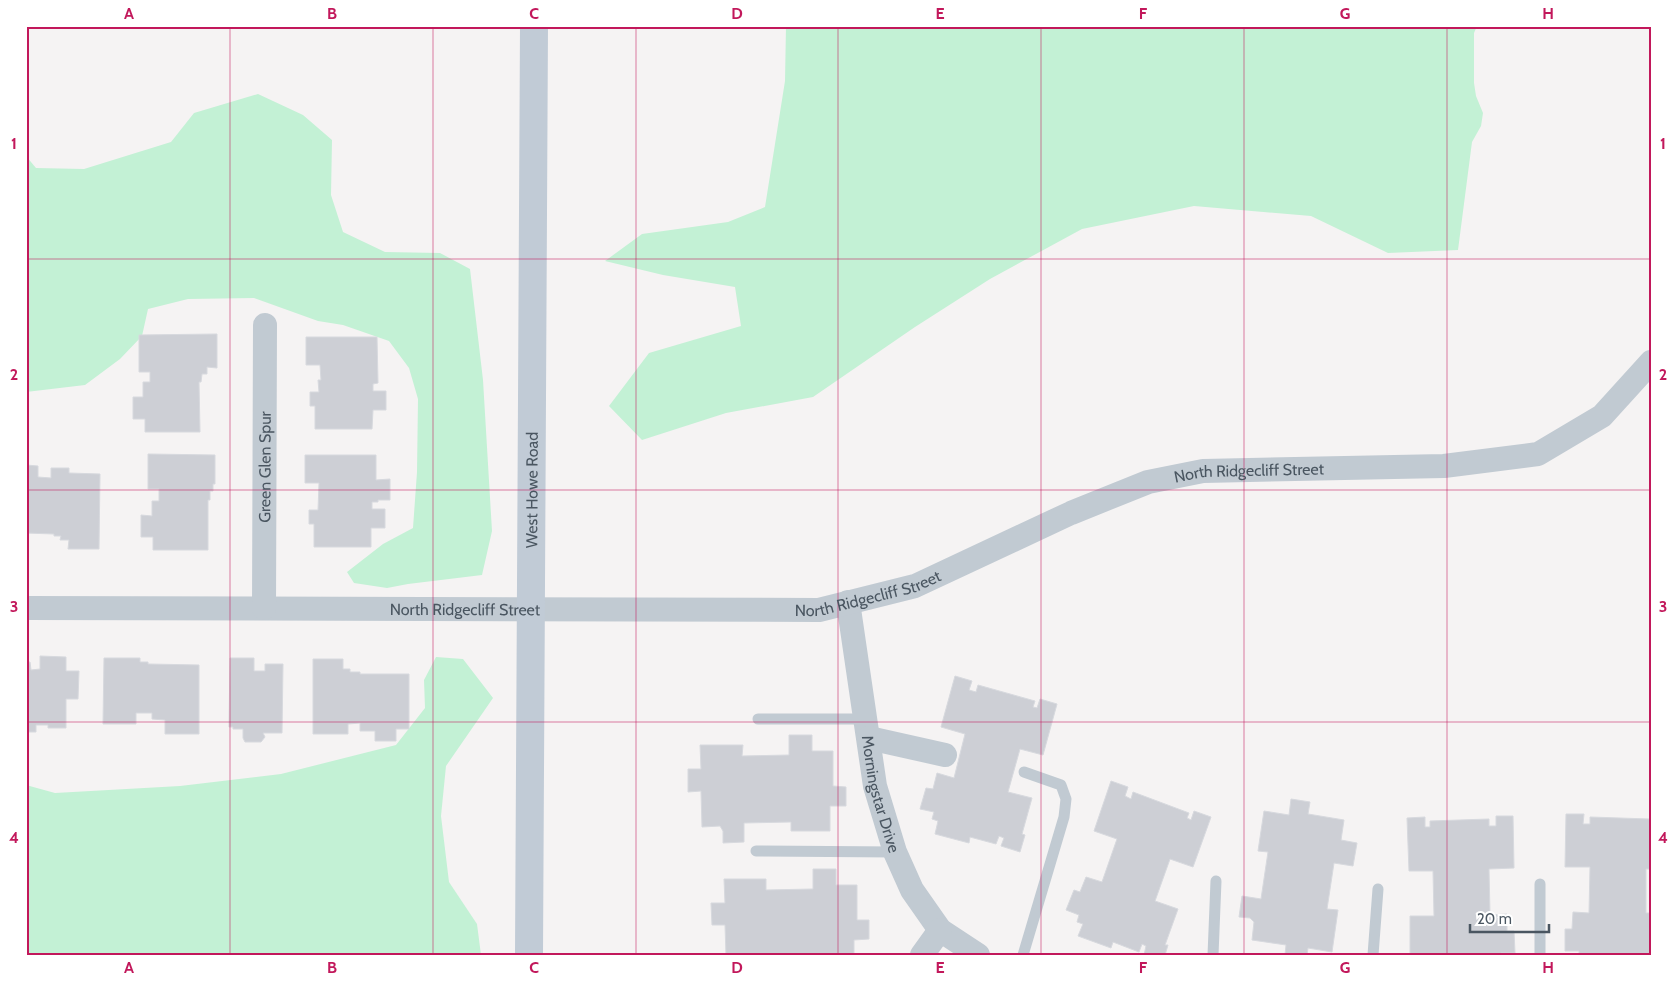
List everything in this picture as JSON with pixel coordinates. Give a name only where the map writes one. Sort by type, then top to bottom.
[{"type":"main road","name":"West Howe Road","points":[[529,955],[534,26]]},
{"type":"street","name":"Green Glen Spur","points":[[264,325],[264,608]]},
{"type":"street","name":"North Ridgecliff Street","points":[[26,608],[819,610],[915,586],[1071,513],[1148,482],[1203,471],[1444,466],[1538,454],[1602,416],[1651,362]]},
{"type":"street","name":"Morningstar Drive","points":[[848,602],[875,786],[895,852],[912,890],[940,930],[978,955]]},
{"type":"street","points":[[867,728],[944,755]]},
{"type":"street","points":[[922,955],[940,930]]},
{"type":"lane","points":[[758,719],[867,728]]},
{"type":"lane","points":[[1023,955],[1064,817],[1066,799],[1061,785],[1024,772]]},
{"type":"lane","points":[[756,851],[895,852]]},
{"type":"lane","points":[[1213,955],[1216,881]]},
{"type":"lane","points":[[1540,884],[1540,955]]},
{"type":"lane","points":[[1373,955],[1378,889]]},
{"type":"green space","points":[[786,26],[1477,26],[1474,33],[1474,83],[1476,96],[1483,113],[1481,126],[1472,142],[1458,250],[1388,253],[1311,216],[1194,206],[1082,229],[990,279],[915,327],[813,397],[726,413],[642,440],[609,406],[649,353],[741,326],[735,287],[663,275],[605,261],[642,234],[728,222],[765,207],[785,81]]},
{"type":"green space","points":[[258,94],[303,115],[332,140],[331,195],[343,232],[385,252],[440,253],[470,269],[483,380],[492,531],[482,575],[387,588],[354,583],[347,572],[383,544],[413,528],[417,472],[418,399],[409,368],[389,341],[343,325],[318,321],[254,298],[188,299],[148,309],[142,336],[120,359],[85,385],[26,392],[26,156],[36,168],[84,169],[171,142],[194,113]]},
{"type":"green space","points":[[436,657],[463,659],[493,698],[446,766],[441,816],[449,882],[477,924],[481,955],[26,955],[26,785],[55,793],[180,786],[281,774],[396,745],[425,708],[424,680]]},
{"type":"building","points":[[217,334],[217,368],[207,367],[207,374],[202,374],[201,382],[199,382],[200,432],[145,432],[145,419],[133,419],[133,397],[143,397],[143,382],[150,382],[150,372],[139,372],[139,335]]},
{"type":"building","points":[[306,337],[377,337],[378,383],[373,384],[373,391],[386,391],[386,410],[373,410],[372,429],[315,429],[315,406],[310,406],[310,392],[319,392],[318,380],[321,380],[320,365],[306,365]]},
{"type":"building","points":[[148,454],[215,455],[215,484],[213,484],[213,491],[210,491],[210,500],[208,500],[208,550],[153,550],[153,537],[141,537],[141,515],[152,516],[152,501],[159,501],[159,489],[148,489]]},
{"type":"building","points":[[305,455],[376,455],[376,480],[390,479],[390,500],[372,502],[372,509],[385,509],[385,528],[371,528],[371,547],[314,547],[314,524],[309,524],[309,510],[318,510],[319,483],[305,483]]},
{"type":"building","points":[[26,465],[38,466],[38,477],[51,478],[51,468],[69,468],[69,473],[100,474],[99,549],[68,549],[69,540],[60,540],[61,536],[26,533]]},
{"type":"building","points":[[40,656],[66,657],[66,671],[79,671],[78,699],[66,699],[66,728],[48,728],[48,725],[36,725],[36,732],[26,732],[26,662],[30,662],[31,670],[40,669]]},
{"type":"building","points":[[104,658],[140,658],[140,662],[148,662],[148,664],[199,665],[199,734],[165,734],[165,720],[152,719],[152,713],[136,713],[136,724],[103,724]]},
{"type":"building","points":[[230,658],[254,658],[254,671],[265,671],[265,664],[283,664],[282,733],[263,733],[265,737],[261,742],[245,742],[243,729],[229,727]]},
{"type":"building","points":[[313,659],[343,659],[343,669],[350,669],[350,672],[360,672],[360,674],[409,674],[409,729],[396,729],[396,741],[375,741],[375,731],[360,731],[360,723],[348,724],[348,734],[313,734]]},
{"type":"building","points":[[955,676],[972,681],[969,690],[976,692],[978,685],[1035,701],[1033,707],[1037,708],[1040,699],[1057,704],[1043,755],[1020,749],[1008,792],[1032,798],[1022,834],[1025,835],[1020,852],[1001,846],[1004,838],[999,836],[996,844],[970,837],[969,843],[935,834],[938,821],[932,819],[934,812],[920,809],[926,788],[933,789],[937,773],[954,778],[965,734],[941,727]]},
{"type":"building","points":[[789,735],[812,735],[812,751],[833,751],[833,786],[846,787],[846,806],[830,806],[830,831],[791,831],[791,822],[744,823],[744,842],[723,843],[723,831],[720,826],[702,827],[701,791],[688,792],[688,769],[701,769],[700,745],[743,745],[742,756],[789,755]]},
{"type":"building","points":[[1111,781],[1128,787],[1125,796],[1131,799],[1133,792],[1189,813],[1187,818],[1191,820],[1194,811],[1211,817],[1193,867],[1170,859],[1155,901],[1178,909],[1165,945],[1168,945],[1165,955],[1144,955],[1146,946],[1142,944],[1139,952],[1113,942],[1111,948],[1078,936],[1083,924],[1077,922],[1079,915],[1066,910],[1074,890],[1080,892],[1086,877],[1102,882],[1117,839],[1094,831]]},
{"type":"building","points":[[1291,799],[1310,802],[1308,814],[1344,820],[1341,840],[1357,843],[1353,866],[1334,863],[1327,909],[1338,910],[1332,952],[1308,948],[1307,955],[1285,955],[1286,945],[1252,940],[1254,922],[1250,918],[1239,917],[1242,896],[1261,899],[1268,852],[1258,851],[1264,811],[1289,815]]},
{"type":"building","points":[[1566,814],[1584,814],[1583,824],[1590,824],[1590,817],[1649,819],[1651,825],[1651,869],[1646,869],[1646,913],[1651,913],[1651,955],[1579,955],[1579,951],[1565,951],[1565,929],[1572,929],[1573,912],[1589,913],[1590,867],[1565,867]]},
{"type":"building","points":[[1496,816],[1513,816],[1514,868],[1489,869],[1490,915],[1507,914],[1507,931],[1514,931],[1515,953],[1501,953],[1501,955],[1407,955],[1410,954],[1410,916],[1434,916],[1433,871],[1409,871],[1407,818],[1425,817],[1425,827],[1430,827],[1430,821],[1489,819],[1489,826],[1496,826]]},
{"type":"building","points":[[813,869],[836,869],[836,885],[857,885],[857,920],[869,920],[869,939],[854,940],[854,955],[726,955],[725,925],[712,925],[711,903],[725,903],[724,879],[766,879],[766,890],[813,889]]}]
